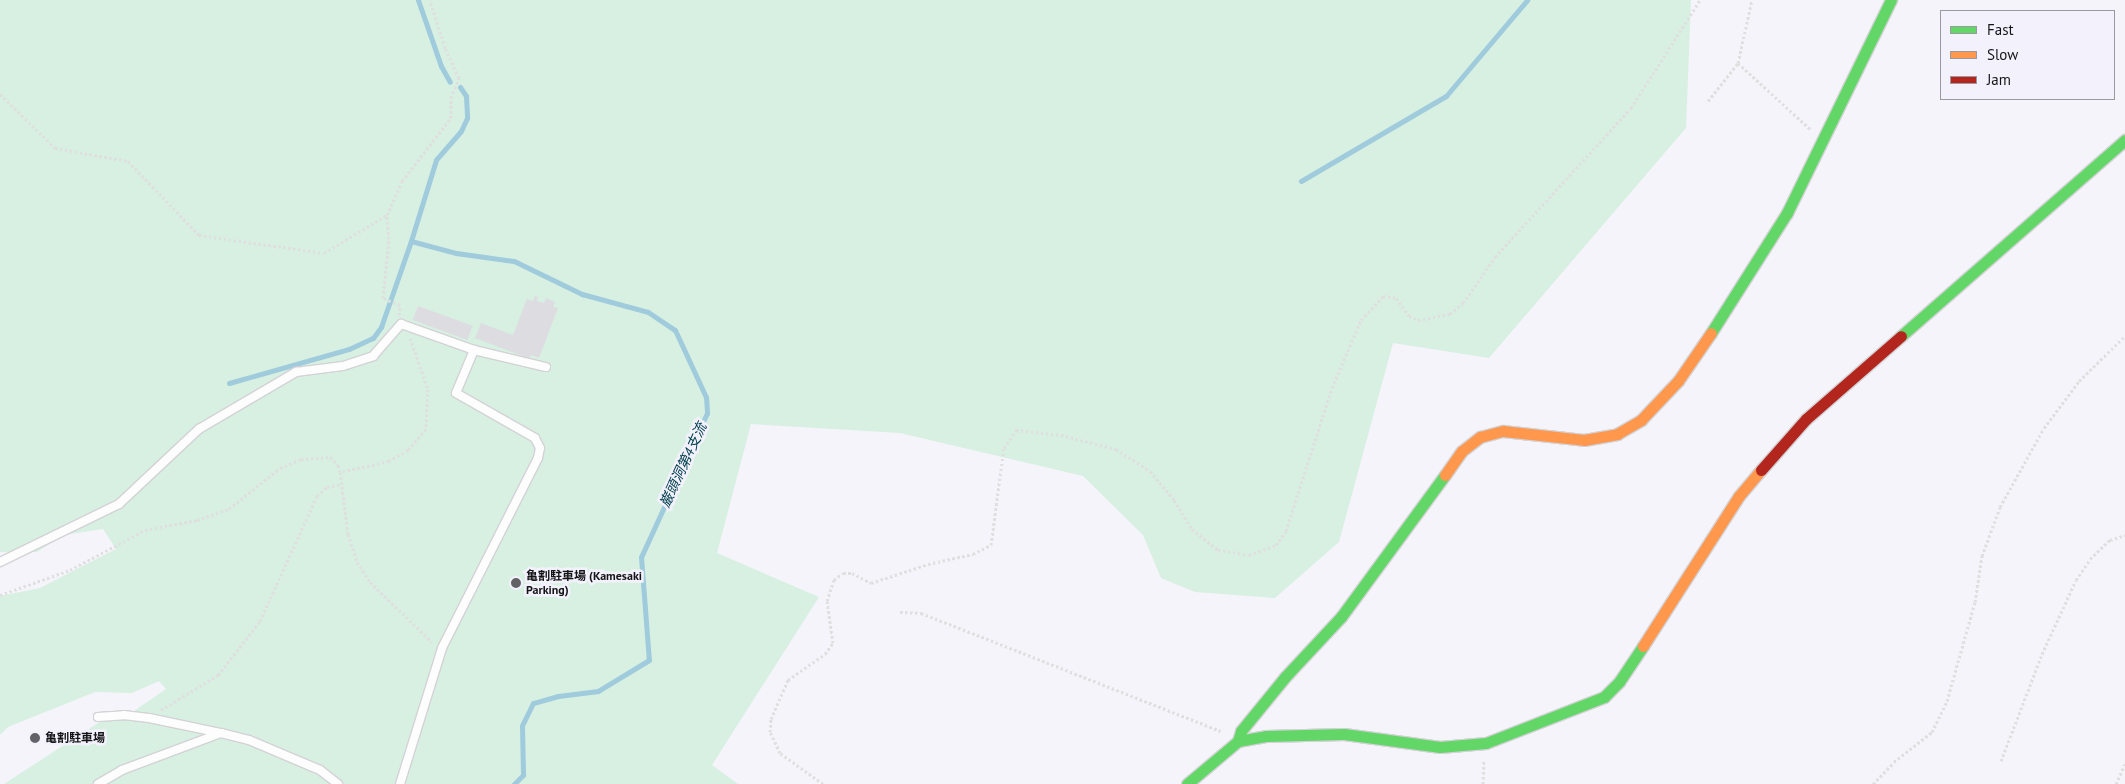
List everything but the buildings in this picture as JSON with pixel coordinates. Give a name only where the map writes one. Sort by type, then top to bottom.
[{"type":"street","points":[[1187,784],[1238,741],[1242,731],[1285,677],[1341,617],[1462,451],[1480,438],[1504,431],[1584,440],[1617,434],[1641,420],[1678,381],[1737,295],[1787,213],[1891,0]]},
{"type":"street","points":[[1238,741],[1266,736],[1344,734],[1440,747],[1486,743],[1551,715],[1604,697],[1619,682],[1739,496],[1806,419],[2125,140]]},
{"type":"lane","points":[[0,562],[119,504],[199,429],[296,372],[343,366],[373,356],[385,346],[397,327],[405,326],[474,350],[546,367]]},
{"type":"lane","points":[[400,784],[442,648],[530,477],[540,448],[534,438],[456,393],[474,350]]},
{"type":"lane","points":[[98,717],[124,715],[155,718],[221,732],[249,740],[320,770],[338,784]]},
{"type":"lane","points":[[98,784],[122,770],[221,732]]},
{"type":"path","points":[[396,303],[383,298],[388,239],[387,215],[402,181],[451,118],[451,98],[459,78],[444,48],[430,0]]},
{"type":"path","points":[[823,784],[780,753],[770,732],[771,719],[788,680],[825,654],[833,643],[827,601],[834,580],[842,573],[852,573],[871,583],[928,564],[973,554],[991,545],[1004,448],[1016,430],[1061,435],[1116,449],[1150,471],[1174,500],[1192,529],[1218,550],[1248,555],[1276,545],[1286,531],[1332,388],[1361,320],[1383,296],[1396,298],[1409,316],[1418,320],[1450,314],[1463,303],[1495,257],[1631,108],[1700,0]]},
{"type":"path","points":[[1708,101],[1738,63],[1752,0]]},
{"type":"path","points":[[1738,63],[1823,142]]},
{"type":"path","points":[[0,94],[55,148],[128,161],[199,235],[324,253],[387,215]]},
{"type":"path","points":[[340,472],[389,461],[408,450],[426,429],[428,389],[405,326]]},
{"type":"path","points":[[1873,784],[1894,762],[1932,732],[1947,701],[1975,602],[1982,556],[2000,507],[2044,428],[2079,381],[2125,336]]},
{"type":"path","points":[[0,595],[70,570],[144,530],[197,520],[229,509],[280,468],[301,459],[330,457],[338,464],[348,534],[357,562],[370,582],[421,634],[442,648]]},
{"type":"path","points":[[155,718],[162,707],[218,675],[260,621],[317,496],[327,487],[342,484]]},
{"type":"path","points":[[2001,761],[2042,654],[2076,580],[2104,546],[2125,535]]},
{"type":"path","points":[[900,612],[921,613],[1228,734],[1238,741]]},
{"type":"path","points":[[2116,784],[2125,764]]},
{"type":"green space","points":[[0,0],[1691,0],[1686,128],[1489,358],[1393,343],[1339,542],[1275,598],[1195,592],[1161,578],[1143,535],[1083,476],[900,433],[751,424],[717,553],[819,597],[712,765],[738,784],[4,784],[101,721],[121,720],[166,689],[159,681],[132,693],[95,692],[8,727],[0,735],[0,596],[40,588],[116,549],[103,529],[64,535],[37,552],[0,552]]},
{"type":"waterway","name":"巌頭洞第4支流","points":[[418,0],[441,66],[450,82]]},
{"type":"waterway","points":[[1301,181],[1446,96],[1527,0]]},
{"type":"waterway","name":"巌頭洞第4支流","points":[[460,87],[466,96],[467,118],[461,131],[436,160],[411,241],[456,253],[514,261],[582,294],[648,312],[675,330],[706,397],[707,413],[641,557],[649,660],[598,691],[558,696],[533,703],[522,726],[523,775],[514,784]]},
{"type":"waterway","points":[[229,383],[349,349],[373,338],[381,327],[411,241]]},
{"type":"traffic: fast","points":[[1711,333],[1787,213],[1891,0]]},
{"type":"traffic: fast","points":[[1901,336],[2125,140]]},
{"type":"traffic: fast","points":[[1238,741],[1241,731],[1285,677],[1341,617],[1445,475]]},
{"type":"traffic: fast","points":[[1187,784],[1238,741],[1266,736],[1344,734],[1440,747],[1486,743],[1604,697],[1619,682],[1643,646]]},
{"type":"traffic: slow","points":[[1445,475],[1462,451],[1480,437],[1503,431],[1584,440],[1617,434],[1641,420],[1678,381],[1711,333]]},
{"type":"traffic: slow","points":[[1643,646],[1739,496],[1761,470]]},
{"type":"traffic: jam","points":[[1761,470],[1806,419],[1901,336]]},
{"type":"place","name":"亀割駐車場 (Kamesaki Parking)","points":[[516,583]]},
{"type":"place","name":"亀割駐車場","points":[[35,738]]}]
